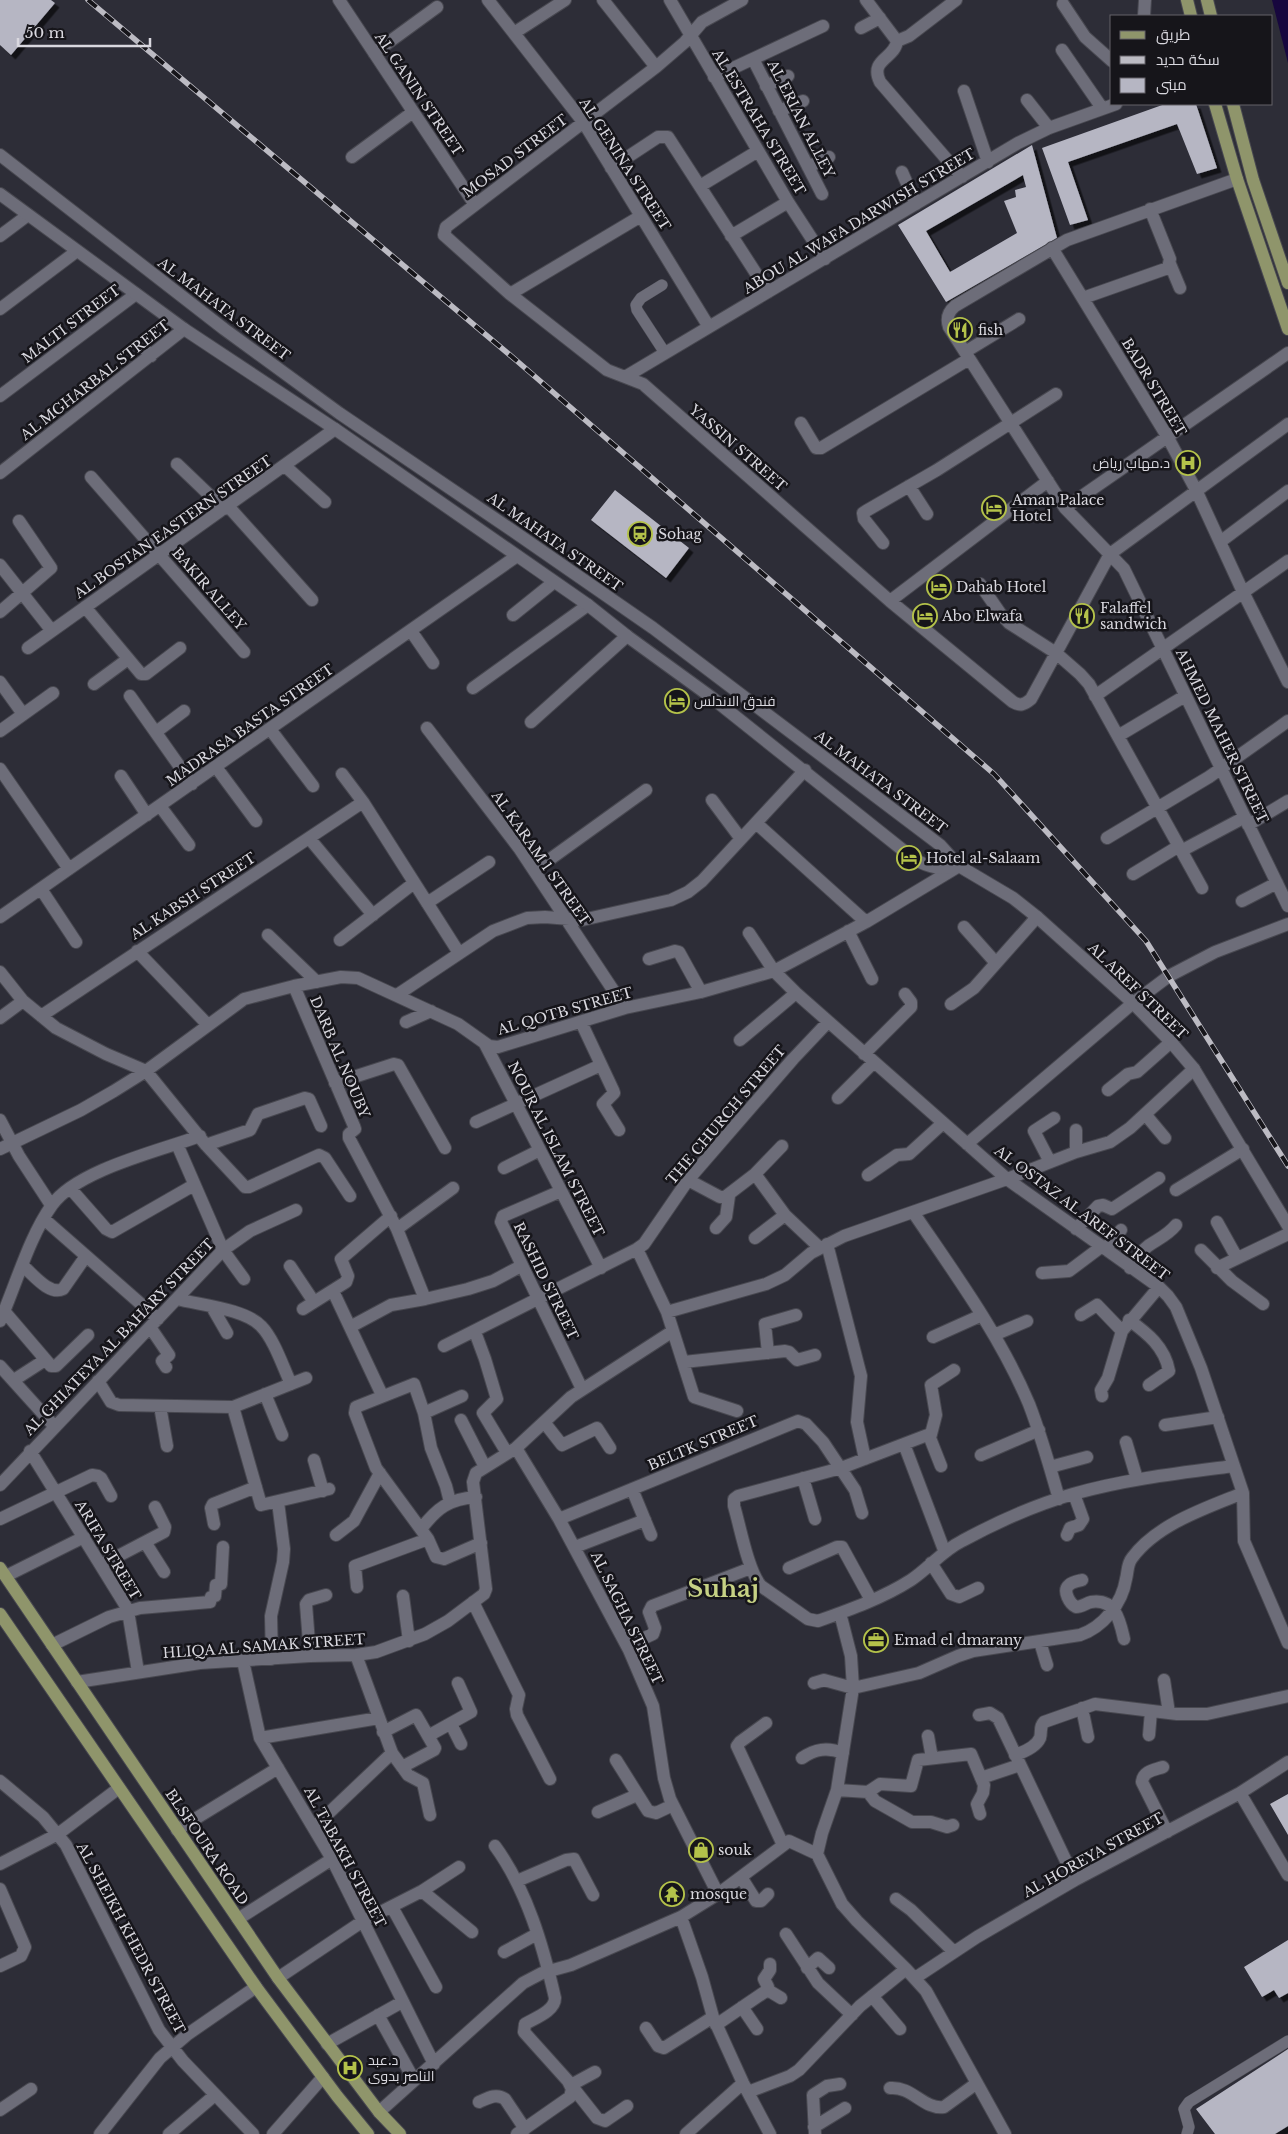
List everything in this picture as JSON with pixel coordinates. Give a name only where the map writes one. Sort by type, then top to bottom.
[{"type":"main road","points":[[1187,0],[1191,15]]},
{"type":"main road","points":[[1207,0],[1211,15]]},
{"type":"main road","points":[[1216,105],[1237,179],[1288,329]]},
{"type":"main road","points":[[1233,105],[1253,180],[1288,283]]},
{"type":"main road","name":"BLSFOURA ROAD","points":[[3,1572],[278,1978],[378,2112],[400,2134]]},
{"type":"main road","points":[[0,1614],[256,1987],[322,2077],[368,2134]]},
{"type":"street","name":"AL GANIN STREET","points":[[339,0],[475,205]]},
{"type":"street","name":"AL GENINA STREET","points":[[488,0],[584,123],[709,327]]},
{"type":"street","points":[[514,33],[565,0]]},
{"type":"street","points":[[603,0],[656,67]]},
{"type":"street","name":"AL ESTRAHA STREET","points":[[670,0],[788,202],[825,259]]},
{"type":"street","name":"MOSAD STREET","points":[[446,227],[656,67],[685,42],[702,22],[742,0]]},
{"type":"street","points":[[897,41],[909,36],[956,0]]},
{"type":"street","points":[[1144,15],[1145,0]]},
{"type":"street","points":[[870,2],[897,41],[896,47],[880,63],[877,69],[880,82],[962,178]]},
{"type":"street","points":[[1063,4],[1085,37],[1110,59]]},
{"type":"street","points":[[374,53],[437,7]]},
{"type":"street","points":[[861,28],[880,18]]},
{"type":"street","points":[[714,77],[823,26]]},
{"type":"street","points":[[1062,50],[1102,108]]},
{"type":"street","name":"AL ERIAN ALLEY","points":[[752,59],[822,194]]},
{"type":"street","points":[[766,86],[788,76]]},
{"type":"street","points":[[964,91],[988,162]]},
{"type":"street","points":[[1027,100],[1049,128]]},
{"type":"street","points":[[779,110],[804,101]]},
{"type":"street","name":"ABOU AL WAFA DARWISH STREET","points":[[625,377],[1018,143],[1049,128],[1112,105]]},
{"type":"street","points":[[352,157],[413,112]]},
{"type":"street","points":[[611,168],[663,136],[671,140],[768,292]]},
{"type":"street","points":[[700,186],[758,151]]},
{"type":"street","name":"AL MAHATA STREET","points":[[1,157],[224,329],[331,408],[513,530],[652,628],[940,845],[959,866]]},
{"type":"street","points":[[808,167],[829,157]]},
{"type":"street","points":[[902,172],[916,204]]},
{"type":"street","points":[[1052,248],[1082,233],[1237,179]]},
{"type":"street","points":[[0,194],[184,329],[335,429],[588,605],[626,636],[711,697],[805,770],[914,859],[928,866],[944,869],[959,866]]},
{"type":"street","points":[[731,236],[788,202]]},
{"type":"street","points":[[1150,209],[1180,288]]},
{"type":"street","points":[[0,236],[28,215]]},
{"type":"street","points":[[510,294],[641,216]]},
{"type":"street","name":"YASSIN STREET","points":[[446,227],[444,235],[446,238],[510,294],[607,370],[643,384],[890,601],[1013,702],[1019,705],[1026,704],[1056,653]]},
{"type":"street","name":"BADR STREET","points":[[1052,248],[1167,436],[1196,490],[1243,592],[1288,682]]},
{"type":"street","name":"AHMED MAHER STREET","points":[[1052,248],[950,310],[947,321],[949,327],[1065,508],[1124,570],[1288,906]]},
{"type":"street","points":[[0,309],[77,251]]},
{"type":"street","points":[[1082,298],[1164,270],[1170,264]]},
{"type":"street","name":"MALTI STREET","points":[[0,396],[136,294]]},
{"type":"street","points":[[801,423],[816,448],[821,448],[967,355],[1019,319]]},
{"type":"street","name":"AL MGHARBAL STREET","points":[[0,473],[184,329]]},
{"type":"street","points":[[140,344],[151,356]]},
{"type":"street","points":[[1065,508],[1288,353]]},
{"type":"street","points":[[883,543],[864,519],[863,513],[1011,424],[1056,394]]},
{"type":"street","points":[[1056,653],[1110,554],[1288,424]]},
{"type":"street","name":"AL BOSTAN EASTERN STREET","points":[[28,648],[335,429]]},
{"type":"street","points":[[177,464],[226,507],[312,600]]},
{"type":"street","points":[[285,466],[325,502]]},
{"type":"street","name":"BAKIR ALLEY","points":[[91,477],[244,652]]},
{"type":"street","points":[[890,601],[1048,481]]},
{"type":"street","points":[[909,486],[927,514]]},
{"type":"street","points":[[1220,542],[1288,491]]},
{"type":"street","points":[[0,612],[22,593],[26,587],[48,571],[51,566],[19,521]]},
{"type":"street","name":"MADRASA BASTA STREET","points":[[0,917],[517,556]]},
{"type":"street","points":[[1095,696],[1288,561]]},
{"type":"street","points":[[0,565],[52,631]]},
{"type":"street","points":[[513,616],[554,582]]},
{"type":"street","points":[[980,584],[1009,623],[1056,653],[1080,674],[1118,736],[1202,888]]},
{"type":"street","points":[[474,688],[588,605]]},
{"type":"street","points":[[85,607],[141,674],[144,674],[180,648]]},
{"type":"street","points":[[411,631],[433,663]]},
{"type":"street","points":[[530,722],[626,636]]},
{"type":"street","points":[[94,684],[128,658]]},
{"type":"street","points":[[0,682],[23,714]]},
{"type":"street","points":[[0,731],[53,693]]},
{"type":"street","points":[[130,696],[192,784]]},
{"type":"street","points":[[1118,736],[1186,696]]},
{"type":"street","points":[[156,732],[184,711]]},
{"type":"street","points":[[1107,838],[1209,777],[1220,767],[1288,721]]},
{"type":"street","name":"AL KARAM 1 STREET","points":[[427,728],[535,870],[625,1008]]},
{"type":"street","points":[[270,729],[313,786]]},
{"type":"street","points":[[216,767],[256,821]]},
{"type":"street","points":[[0,770],[69,869]]},
{"type":"street","points":[[397,995],[493,931],[510,923],[527,918],[582,920],[671,900],[688,892],[702,881],[805,770]]},
{"type":"street","points":[[342,774],[363,802],[459,953]]},
{"type":"street","points":[[121,776],[147,815]]},
{"type":"street","points":[[535,870],[646,790]]},
{"type":"street","points":[[712,800],[741,839]]},
{"type":"street","points":[[1134,874],[1180,848],[1246,821],[1288,801]]},
{"type":"street","name":"AL KABSH STREET","points":[[40,1016],[363,802]]},
{"type":"street","points":[[160,806],[189,845]]},
{"type":"street","points":[[756,823],[866,922]]},
{"type":"street","points":[[309,838],[373,915]]},
{"type":"street","points":[[427,903],[489,862]]},
{"type":"street","name":"AL AREF STREET","points":[[959,866],[1012,898],[1038,917],[1133,1003],[1171,1042],[1194,1069],[1288,1226]]},
{"type":"street","name":"AL QOTB STREET","points":[[6,1146],[81,1110],[146,1071],[244,999],[294,986],[341,977],[358,978],[467,1029],[485,1044],[498,1047],[625,1008],[701,992],[774,971],[866,922],[959,866]]},
{"type":"street","points":[[340,940],[414,883]]},
{"type":"street","points":[[1242,901],[1277,883]]},
{"type":"street","points":[[41,889],[76,942]]},
{"type":"street","points":[[952,1004],[974,988],[1038,917]]},
{"type":"street","points":[[967,1144],[1133,1003],[1169,976],[1215,952],[1288,924]]},
{"type":"street","points":[[964,927],[996,964]]},
{"type":"street","points":[[848,931],[872,978]]},
{"type":"street","name":"AL OSTAZ AL AREF STREET","points":[[749,933],[774,971],[796,993],[1007,1179],[1159,1287],[1168,1296],[1182,1318],[1243,1493],[1244,1541],[1288,1643]]},
{"type":"street","points":[[268,935],[317,982]]},
{"type":"street","points":[[649,959],[674,950],[678,952],[701,992]]},
{"type":"street","points":[[137,951],[208,1024]]},
{"type":"street","points":[[0,972],[23,1001],[40,1016],[77,1040],[146,1071],[244,1187],[249,1187],[315,1156],[322,1156],[350,1196]]},
{"type":"street","name":"DARB AL NOUBY","points":[[294,986],[355,1128],[349,1134],[349,1138],[391,1216],[426,1300]]},
{"type":"street","points":[[740,1040],[796,993]]},
{"type":"street","points":[[838,1098],[911,1006],[912,1002],[904,994]]},
{"type":"street","points":[[0,1018],[23,1001]]},
{"type":"street","points":[[406,1022],[430,1011]]},
{"type":"street","points":[[581,1022],[614,1093],[603,1104],[619,1130]]},
{"type":"street","name":"THE CHURCH STREET","points":[[444,1346],[601,1268],[644,1244],[688,1180],[793,1059],[828,1022]]},
{"type":"street","points":[[1108,1090],[1128,1074],[1137,1072],[1171,1042]]},
{"type":"street","name":"NOUR AL ISLAM STREET","points":[[485,1044],[601,1268]]},
{"type":"street","points":[[335,1083],[394,1064],[398,1065],[445,1148]]},
{"type":"street","points":[[476,1122],[601,1065]]},
{"type":"street","points":[[667,1312],[775,1280],[823,1246],[844,1236],[1007,1179],[1076,1152],[1110,1142],[1120,1136],[1194,1069]]},
{"type":"street","points":[[88,1335],[56,1366],[51,1366],[2,1316],[22,1265],[51,1205],[70,1188],[103,1170],[177,1144],[250,1130],[258,1114],[305,1098],[309,1099],[322,1126]]},
{"type":"street","points":[[1145,1114],[1165,1138]]},
{"type":"street","points":[[1050,1162],[1034,1131],[1054,1118]]},
{"type":"street","points":[[0,1120],[6,1146],[51,1205]]},
{"type":"street","points":[[868,1175],[897,1155],[909,1154],[943,1123]]},
{"type":"street","points":[[1076,1130],[1076,1152]]},
{"type":"street","points":[[177,1144],[222,1250],[244,1279]]},
{"type":"street","points":[[688,1180],[720,1197],[729,1196],[755,1174],[782,1146]]},
{"type":"street","points":[[1176,1190],[1243,1149]]},
{"type":"street","points":[[504,1168],[540,1150]]},
{"type":"street","points":[[755,1174],[785,1214],[823,1246],[861,1376],[857,1422],[865,1459]]},
{"type":"street","points":[[1076,1229],[1098,1206],[1103,1205],[1112,1209],[1160,1178]]},
{"type":"street","points":[[70,1188],[106,1229],[112,1232],[194,1185]]},
{"type":"street","points":[[397,1229],[453,1188]]},
{"type":"street","name":"RASHID STREET","points":[[561,1191],[503,1216],[500,1222],[582,1389]]},
{"type":"street","points":[[716,1228],[726,1217],[729,1196]]},
{"type":"street","name":"AL GHIATEYA AL BAHARY STREET","points":[[0,1485],[30,1451],[55,1427],[222,1250],[250,1231],[296,1210]]},
{"type":"street","points":[[913,1212],[982,1315],[1015,1374],[1038,1430],[1059,1498]]},
{"type":"street","points":[[755,1238],[785,1214]]},
{"type":"street","points":[[290,1266],[309,1305],[348,1281],[348,1276],[341,1261],[342,1258],[391,1216]]},
{"type":"street","points":[[44,1219],[86,1256],[154,1323],[170,1355],[162,1360],[166,1367]]},
{"type":"street","points":[[1216,1222],[1237,1258]]},
{"type":"street","points":[[1130,1268],[1148,1246],[1166,1236],[1176,1224]]},
{"type":"street","points":[[1042,1273],[1069,1271],[1103,1248],[1121,1230]]},
{"type":"street","points":[[1217,1268],[1288,1234]]},
{"type":"street","points":[[637,1249],[667,1312],[694,1397],[737,1411]]},
{"type":"street","points":[[1201,1250],[1217,1268],[1247,1293],[1264,1304]]},
{"type":"street","points":[[22,1265],[51,1290],[59,1291],[86,1256]]},
{"type":"street","points":[[350,1327],[391,1305],[426,1300],[493,1281],[521,1266]]},
{"type":"street","points":[[1102,1396],[1101,1390],[1108,1378],[1125,1326],[1159,1287]]},
{"type":"street","points":[[333,1291],[382,1395]]},
{"type":"street","points":[[177,1298],[242,1314],[260,1325],[267,1333],[291,1384]]},
{"type":"street","points":[[1081,1315],[1097,1305],[1125,1326],[1147,1332],[1160,1349],[1169,1370],[1149,1385]]},
{"type":"street","points":[[212,1307],[227,1333]]},
{"type":"street","points":[[768,1353],[765,1324],[796,1315]]},
{"type":"street","points":[[933,1337],[982,1315]]},
{"type":"street","points":[[994,1335],[1027,1321]]},
{"type":"street","points":[[461,1420],[485,1467],[511,1451],[582,1389],[674,1331]]},
{"type":"street","name":"AL SAGHA STREET","points":[[475,1332],[497,1399],[483,1413],[559,1519],[626,1646],[653,1706],[664,1778],[673,1805],[718,1894]]},
{"type":"street","points":[[684,1362],[787,1351],[797,1360],[815,1355]]},
{"type":"street","points":[[14,1380],[44,1360]]},
{"type":"street","points":[[0,1366],[55,1427]]},
{"type":"street","points":[[941,1466],[931,1444],[930,1434],[936,1415],[931,1385],[954,1370]]},
{"type":"street","points":[[98,1381],[111,1402],[116,1405],[233,1407],[306,1378]]},
{"type":"street","points":[[450,1502],[446,1486],[431,1448],[424,1413],[414,1384],[356,1406],[355,1410],[380,1473],[424,1534],[436,1557],[441,1559],[481,1543]]},
{"type":"street","points":[[265,1394],[282,1435]]},
{"type":"street","points":[[424,1413],[462,1396]]},
{"type":"street","points":[[160,1406],[167,1446]]},
{"type":"street","points":[[233,1407],[261,1505],[326,1490],[314,1460]]},
{"type":"street","points":[[1165,1424],[1218,1417]]},
{"type":"street","name":"BELTK STREET","points":[[559,1519],[798,1421],[802,1421],[814,1432],[841,1468]]},
{"type":"street","points":[[544,1422],[562,1446],[597,1428],[610,1448]]},
{"type":"street","points":[[982,1455],[1038,1430]]},
{"type":"street","points":[[930,1434],[841,1468],[738,1496],[734,1499],[734,1506],[752,1568],[760,1586],[808,1619],[818,1621],[871,1600],[912,1579],[944,1550],[1019,1513],[1059,1498],[1137,1479],[1234,1466]]},
{"type":"street","points":[[1126,1442],[1137,1479]]},
{"type":"street","points":[[904,1444],[944,1550]]},
{"type":"street","name":"ARIFA STREET","points":[[30,1451],[128,1611],[138,1672]]},
{"type":"street","points":[[1050,1467],[1086,1457]]},
{"type":"street","name":"HLIQA AL SAMAK STREET","points":[[77,1682],[200,1663],[310,1656],[356,1656],[376,1652],[409,1641],[448,1621],[484,1594],[486,1584],[474,1477],[476,1473],[485,1467]]},
{"type":"street","points":[[841,1468],[855,1490],[862,1513]]},
{"type":"street","points":[[336,1535],[354,1521],[380,1473]]},
{"type":"street","points":[[0,1519],[95,1475],[101,1478],[111,1496]]},
{"type":"street","points":[[803,1478],[815,1519]]},
{"type":"street","points":[[214,1524],[211,1508],[213,1504],[256,1487]]},
{"type":"street","points":[[632,1489],[651,1534]]},
{"type":"street","points":[[814,1683],[824,1680],[852,1688],[919,1674],[973,1651],[1040,1642],[1088,1632],[1102,1622],[1113,1609],[1122,1594],[1131,1558],[1143,1547],[1158,1534],[1186,1517],[1243,1493]]},
{"type":"street","points":[[1067,1534],[1070,1528],[1079,1525],[1082,1519],[1074,1494]]},
{"type":"street","points":[[357,1587],[355,1566],[424,1534],[433,1513],[450,1502],[476,1497]]},
{"type":"street","points":[[272,1659],[270,1624],[272,1607],[283,1562],[278,1502]]},
{"type":"street","points":[[100,1565],[165,1530],[155,1507]]},
{"type":"street","points":[[574,1548],[645,1520]]},
{"type":"street","points":[[3,1572],[84,1537]]},
{"type":"street","points":[[145,1542],[164,1572]]},
{"type":"street","points":[[52,1644],[109,1617],[128,1611],[152,1606],[210,1602],[211,1597],[215,1596],[216,1585],[221,1584],[222,1547]]},
{"type":"street","points":[[789,1568],[837,1547],[842,1547],[871,1600]]},
{"type":"street","points":[[931,1563],[951,1594],[959,1597],[978,1588]]},
{"type":"street","points":[[626,1646],[653,1634],[656,1628],[649,1612],[652,1606],[752,1568]]},
{"type":"street","points":[[1082,1580],[1071,1584],[1067,1588],[1066,1592],[1071,1604],[1076,1607],[1098,1602],[1113,1609],[1119,1618],[1124,1639]]},
{"type":"street","points":[[310,1656],[306,1604],[309,1600],[326,1595]]},
{"type":"street","points":[[403,1596],[409,1641]]},
{"type":"street","points":[[473,1602],[519,1695],[516,1708],[517,1715],[550,1779]]},
{"type":"street","points":[[817,1854],[837,1790],[852,1688],[851,1656],[840,1613]]},
{"type":"street","points":[[1040,1642],[1047,1665]]},
{"type":"street","points":[[356,1656],[392,1753],[408,1775],[423,1783],[430,1815]]},
{"type":"street","name":"AL TABAKH STREET","points":[[243,1661],[260,1738],[332,1859],[434,2064]]},
{"type":"street","points":[[1164,1680],[1169,1713]]},
{"type":"street","points":[[428,1736],[471,1712],[458,1683]]},
{"type":"street","points":[[981,1778],[1018,1760],[1040,1738],[1040,1726],[1044,1722],[1082,1708],[1102,1704],[1151,1712],[1207,1714],[1288,1696]]},
{"type":"street","points":[[1082,1708],[1088,1738]]},
{"type":"street","points":[[1149,1735],[1151,1712]]},
{"type":"street","points":[[979,1715],[990,1713],[996,1716],[1075,1880]]},
{"type":"street","points":[[383,1732],[416,1715],[428,1736],[434,1750],[402,1767]]},
{"type":"street","points":[[260,1738],[379,1718]]},
{"type":"street","points":[[766,1723],[740,1742],[737,1748],[782,1845]]},
{"type":"street","points":[[452,1724],[461,1744]]},
{"type":"street","points":[[928,1736],[932,1758]]},
{"type":"street","points":[[802,1758],[818,1750],[835,1750],[843,1753]]},
{"type":"street","points":[[314,1827],[392,1753]]},
{"type":"street","points":[[837,1790],[868,1792],[880,1784],[911,1786],[918,1760],[971,1754],[984,1789],[977,1804],[980,1814]]},
{"type":"street","points":[[616,1760],[648,1812],[656,1813],[673,1805]]},
{"type":"street","name":"AL HOREYA STREET","points":[[915,1978],[954,1952],[1075,1880],[1240,1794],[1288,1762]]},
{"type":"street","points":[[1163,1767],[1147,1773],[1142,1782],[1167,1832]]},
{"type":"street","points":[[177,1830],[278,1768]]},
{"type":"street","name":"AL SHEIKH KHEDR STREET","points":[[3,1787],[43,1817],[66,1845],[159,2030],[172,2048],[253,2134]]},
{"type":"street","points":[[0,1864],[58,1834],[118,1788]]},
{"type":"street","points":[[868,1792],[875,1801],[912,1822],[931,1822],[941,1827],[952,1825]]},
{"type":"street","points":[[1240,1794],[1288,1875]]},
{"type":"street","points":[[598,1812],[637,1795]]},
{"type":"street","points":[[378,2112],[523,1983],[549,1971],[571,1966],[682,1917],[718,1894],[789,1841],[817,1854],[842,1904],[926,1991],[1005,2134]]},
{"type":"street","points":[[495,1846],[517,1881],[549,1971],[555,2002],[550,2008],[525,2024],[523,2030],[599,2120],[607,2120],[627,2106]]},
{"type":"street","points":[[238,1918],[332,1859]]},
{"type":"street","points":[[517,1881],[566,1860],[574,1859],[593,1895]]},
{"type":"street","points":[[278,1978],[363,1922],[422,1891],[459,1867]]},
{"type":"street","points":[[741,1877],[756,1901],[761,1901],[768,1894]]},
{"type":"street","points":[[0,1889],[5,1914],[24,1944],[25,1951],[21,1956],[0,1966]]},
{"type":"street","points":[[422,1891],[472,1932]]},
{"type":"street","points":[[896,1899],[954,1952]]},
{"type":"street","points":[[392,1907],[436,1987]]},
{"type":"street","points":[[682,1917],[714,2021],[770,2134]]},
{"type":"street","points":[[504,1952],[537,1934]]},
{"type":"street","points":[[786,1934],[818,1983],[852,2015]]},
{"type":"street","points":[[808,1968],[818,1958],[829,1968]]},
{"type":"street","points":[[768,1991],[764,1979],[769,1973],[770,1964]]},
{"type":"street","points":[[686,2134],[746,2087],[790,2076],[799,2070],[872,1996],[906,1969]]},
{"type":"street","points":[[100,2134],[160,2058],[188,2034],[256,1987]]},
{"type":"street","points":[[646,2028],[658,2046],[664,2048],[742,2007],[768,1991]]},
{"type":"street","points":[[768,1991],[781,1998]]},
{"type":"street","points":[[872,1996],[900,2029]]},
{"type":"street","points":[[327,2044],[402,2002]]},
{"type":"street","points":[[742,2007],[756,2028]]},
{"type":"street","points":[[378,2015],[414,2080]]},
{"type":"street","points":[[571,2085],[595,2072]]},
{"type":"street","points":[[273,2134],[322,2077]]},
{"type":"street","points":[[890,2088],[904,2088],[930,2105],[939,2108],[944,2107],[977,2083]]},
{"type":"street","points":[[815,2131],[813,2095],[826,2086],[840,2084]]},
{"type":"street","points":[[479,2102],[494,2096],[500,2096],[505,2099],[521,2131],[570,2097],[572,2093],[571,2085]]},
{"type":"street","points":[[0,2110],[31,2089]]},
{"type":"street","points":[[170,2134],[215,2095]]},
{"type":"street","points":[[815,2131],[845,2108]]},
{"type":"lane","points":[[662,285],[641,298],[636,305],[637,310],[665,353]]},
{"type":"lane","points":[[1187,2134],[1189,2127],[1184,2109],[1189,2102],[1288,2041]]},
{"type":"shaded area","points":[[1272,0],[1288,0],[1288,63]]},
{"type":"building","points":[[0,0],[51,0],[55,3],[11,55],[0,45]]},
{"type":"building","points":[[1162,105],[1196,105],[1217,168],[1197,174],[1177,124],[1068,162],[1088,220],[1070,225],[1042,148]]},
{"type":"building","points":[[1032,145],[1057,238],[946,302],[898,225]],"holes":[[[1023,175],[1026,187],[1015,190],[1016,197],[1004,201],[1017,233],[950,272],[926,231]]]},
{"type":"building","name":"Sohag","points":[[615,490],[689,548],[666,578],[591,520]]},
{"type":"building","points":[[1288,1794],[1288,1835],[1270,1804]]},
{"type":"building","points":[[1288,1940],[1288,1993],[1279,1998],[1274,1990],[1262,1997],[1244,1967]]},
{"type":"building","points":[[1288,2049],[1288,2126],[1275,2134],[1215,2134],[1196,2109]]},
{"type":"railway","points":[[88,0],[517,361],[994,774],[1146,941],[1288,1166]]},
{"type":"place","name":"fish","points":[[960,330]]},
{"type":"place","name":"د.مهاب رياض","points":[[1188,463]]},
{"type":"place","name":"Aman Palace Hotel","points":[[994,508]]},
{"type":"place","name":"Sohag","points":[[640,534]]},
{"type":"place","name":"Dahab Hotel","points":[[939,587]]},
{"type":"place","name":"Abo Elwafa","points":[[925,616]]},
{"type":"place","name":"Falaffel sandwich","points":[[1082,616]]},
{"type":"place","name":"فندق الاندلس","points":[[677,701]]},
{"type":"place","name":"Hotel al-Salaam","points":[[909,858]]},
{"type":"place","name":"Emad el dmarany","points":[[876,1640]]},
{"type":"place","name":"souk","points":[[701,1850]]},
{"type":"place","name":"mosque","points":[[672,1894]]},
{"type":"place","name":"د.عبد الناصر بدوى","points":[[350,2068]]},
{"type":"district","name":"Suhaj","points":[[723,1588]]}]
